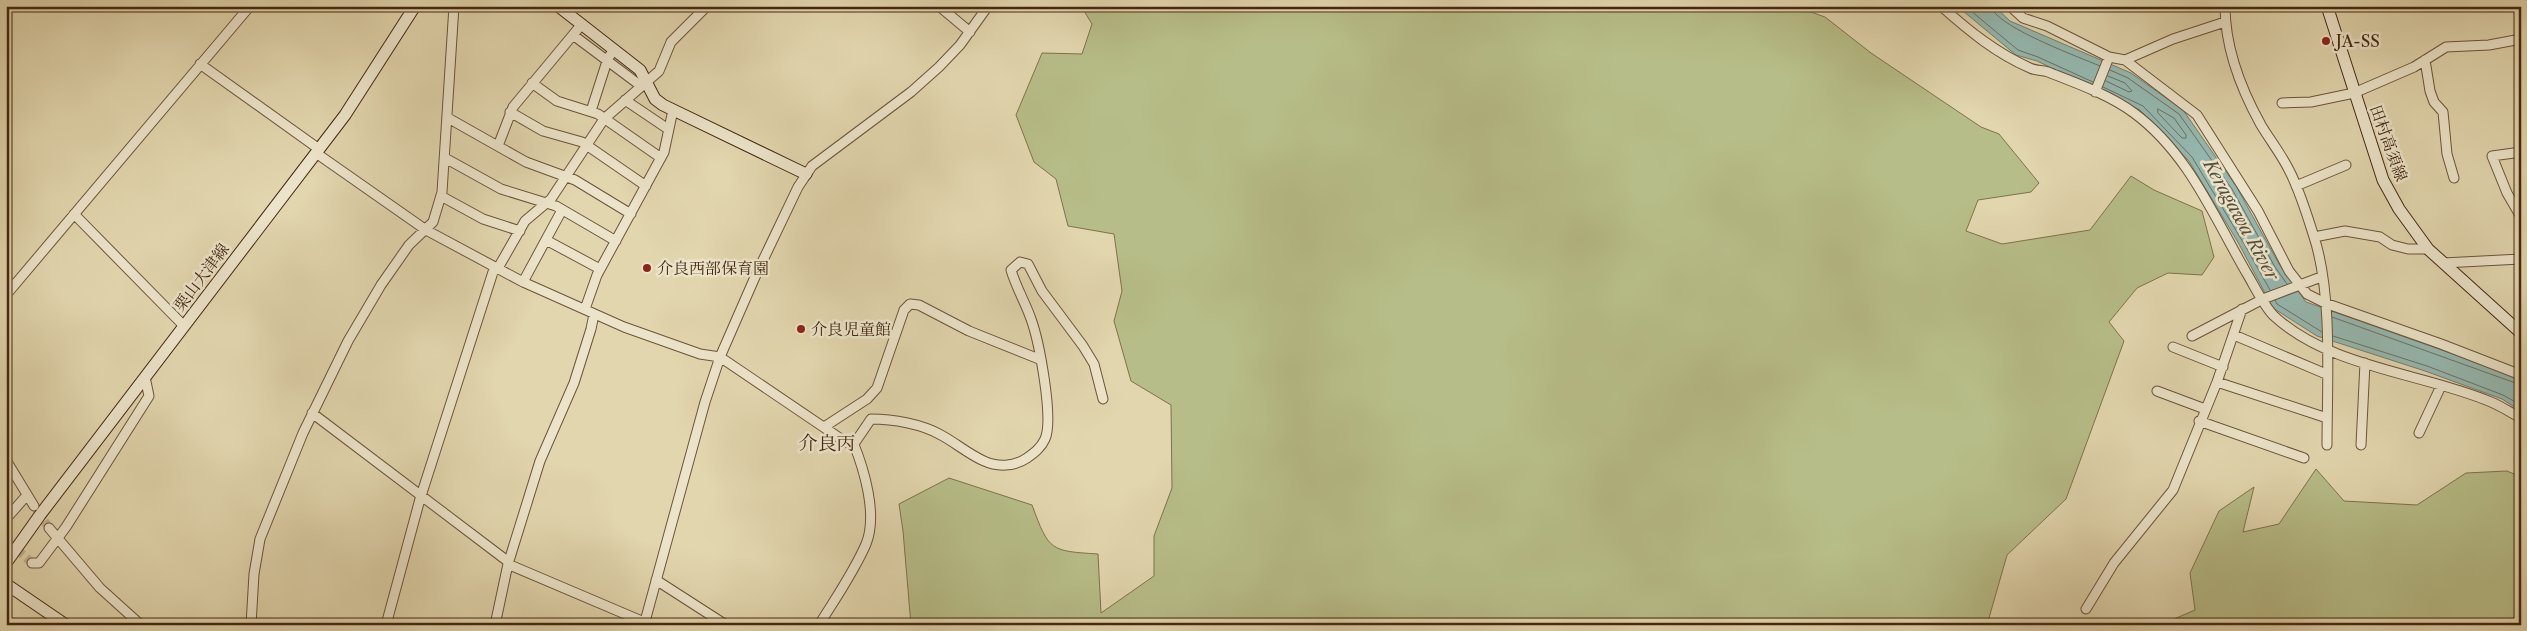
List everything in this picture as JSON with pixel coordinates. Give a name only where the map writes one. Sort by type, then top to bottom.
[{"type":"main road","name":"栗山大津線","points":[[6,563],[345,115],[415,6]]},
{"type":"main road","points":[[558,6],[640,70],[644,83],[655,99],[673,110],[806,174]]},
{"type":"main road","name":"田村高須線","points":[[2326,6],[2383,180],[2398,209],[2428,249],[2521,333]]},
{"type":"main road","points":[[6,584],[66,625]]},
{"type":"street","points":[[6,295],[250,6]]},
{"type":"street","points":[[251,625],[254,574],[260,539],[312,413],[348,341],[381,285],[409,246],[433,222],[441,196],[445,158],[454,6]]},
{"type":"street","points":[[386,625],[421,496],[493,272],[498,268],[525,221],[546,203],[568,176],[604,119],[659,71],[671,42],[707,6]]},
{"type":"street","points":[[939,6],[970,32]]},
{"type":"street","points":[[312,413],[508,564],[644,624],[705,402],[720,357],[754,277],[806,174],[828,153],[911,92],[939,67],[970,32],[988,6]]},
{"type":"street","points":[[1941,6],[1978,39],[2003,56],[2033,70],[2046,71],[2096,91],[2133,111],[2156,131],[2190,171],[2274,316],[2308,339],[2326,345],[2344,357],[2491,402],[2521,418]]},
{"type":"street","points":[[2010,6],[2023,18],[2046,26],[2109,59],[2126,60],[2173,39],[2225,22]]},
{"type":"street","points":[[2225,6],[2225,22],[2231,54],[2241,82],[2260,123],[2296,186],[2319,254],[2325,305],[2327,445]]},
{"type":"street","points":[[498,146],[510,112],[582,24]]},
{"type":"street","points":[[573,35],[607,60],[644,83]]},
{"type":"street","points":[[2282,103],[2311,102],[2354,92],[2425,60],[2446,47],[2489,45],[2521,39]]},
{"type":"street","points":[[591,111],[607,60],[614,50]]},
{"type":"street","points":[[2096,91],[2109,59]]},
{"type":"street","points":[[2126,60],[2197,115],[2258,211],[2289,271],[2307,294],[2325,305],[2441,344],[2521,375]]},
{"type":"street","points":[[2425,60],[2430,91],[2434,102],[2443,112],[2447,154],[2454,178]]},
{"type":"street","points":[[200,64],[426,230],[523,282],[624,327],[692,351],[720,357],[846,443],[856,441],[871,419],[884,419],[940,434],[986,462],[1001,466],[1022,462],[1038,450],[1045,439],[1048,427],[1048,410],[1031,320],[1014,283],[1011,270],[1020,262],[1028,264],[1057,313],[1083,346],[1094,364],[1103,400]]},
{"type":"street","points":[[532,83],[557,101],[591,111],[661,158]]},
{"type":"street","points":[[625,100],[668,128]]},
{"type":"street","points":[[585,309],[600,269],[661,158],[673,110]]},
{"type":"street","points":[[510,112],[543,131],[587,146],[646,186]]},
{"type":"street","points":[[448,118],[526,162],[568,176],[630,214]]},
{"type":"street","points":[[2521,152],[2492,156],[2507,192],[2521,217]]},
{"type":"street","points":[[445,158],[501,189],[562,210],[616,241]]},
{"type":"street","points":[[2296,186],[2346,165]]},
{"type":"street","points":[[441,196],[483,219],[520,231]]},
{"type":"street","points":[[523,282],[562,210]]},
{"type":"street","points":[[74,214],[184,326]]},
{"type":"street","points":[[2314,237],[2345,231],[2380,238],[2408,249],[2428,249]]},
{"type":"street","points":[[546,240],[600,269]]},
{"type":"street","points":[[2443,263],[2521,259]]},
{"type":"street","points":[[2192,336],[2264,298],[2321,277]]},
{"type":"street","points":[[824,427],[867,399],[877,388],[904,310],[910,304],[919,305],[968,331],[1039,359]]},
{"type":"street","points":[[2086,609],[2114,563],[2173,490],[2205,409],[2218,382],[2242,309]]},
{"type":"street","points":[[494,625],[508,564],[540,461],[565,406],[583,358],[594,314]]},
{"type":"street","points":[[2234,335],[2326,374]]},
{"type":"street","points":[[2173,346],[2222,367]]},
{"type":"street","points":[[2361,445],[2365,362]]},
{"type":"street","points":[[32,563],[39,563],[58,538],[149,396],[145,377]]},
{"type":"street","points":[[2218,382],[2327,418]]},
{"type":"street","points":[[2419,434],[2441,386]]},
{"type":"street","points":[[2157,391],[2205,409]]},
{"type":"street","points":[[2200,422],[2304,458]]},
{"type":"street","points":[[819,625],[867,542],[870,523],[868,494],[862,465],[853,442]]},
{"type":"street","points":[[6,460],[34,506]]},
{"type":"street","points":[[6,519],[27,495]]},
{"type":"street","points":[[49,528],[100,588],[141,625]]},
{"type":"street","points":[[656,580],[726,625]]},
{"type":"green space","points":[[1081,6],[1794,6],[1825,17],[1871,53],[1981,127],[1999,134],[2039,183],[2031,192],[1978,200],[1966,231],[2002,244],[2090,230],[2131,176],[2154,190],[2202,211],[2214,257],[2202,275],[2168,273],[2137,288],[2109,322],[2124,341],[2066,499],[2007,555],[1987,625],[911,625],[899,504],[949,478],[1032,505],[1043,532],[1053,546],[1070,552],[1098,554],[1101,613],[1154,576],[1154,536],[1172,488],[1171,405],[1131,381],[1114,321],[1122,291],[1114,234],[1068,226],[1056,179],[1034,162],[1016,115],[1042,53],[1082,54],[1092,24]]},
{"type":"green space","points":[[2316,469],[2344,501],[2417,505],[2466,473],[2507,471],[2521,477],[2521,625],[2174,625],[2174,619],[2195,610],[2190,573],[2219,511],[2254,487],[2243,532],[2279,524]]},
{"type":"water","name":"Keragawa River","points":[[1957,6],[1994,6],[2010,21],[2131,73],[2183,110],[2236,186],[2279,264],[2306,302],[2501,371],[2521,381],[2521,411],[2502,399],[2425,371],[2317,336],[2273,308],[2239,244],[2189,161],[2140,110],[2037,61],[2016,55]]},
{"type":"tunnel","points":[[37,510],[49,528]]},
{"type":"tunnel","points":[[6,540],[32,563]]},
{"type":"place","name":"JA-SS","points":[[2326,41]]},
{"type":"place","name":"介良西部保育園","points":[[647,268]]},
{"type":"place","name":"介良児童館","points":[[801,329]]},
{"type":"district","name":"介良丙","points":[[827,443]]}]
